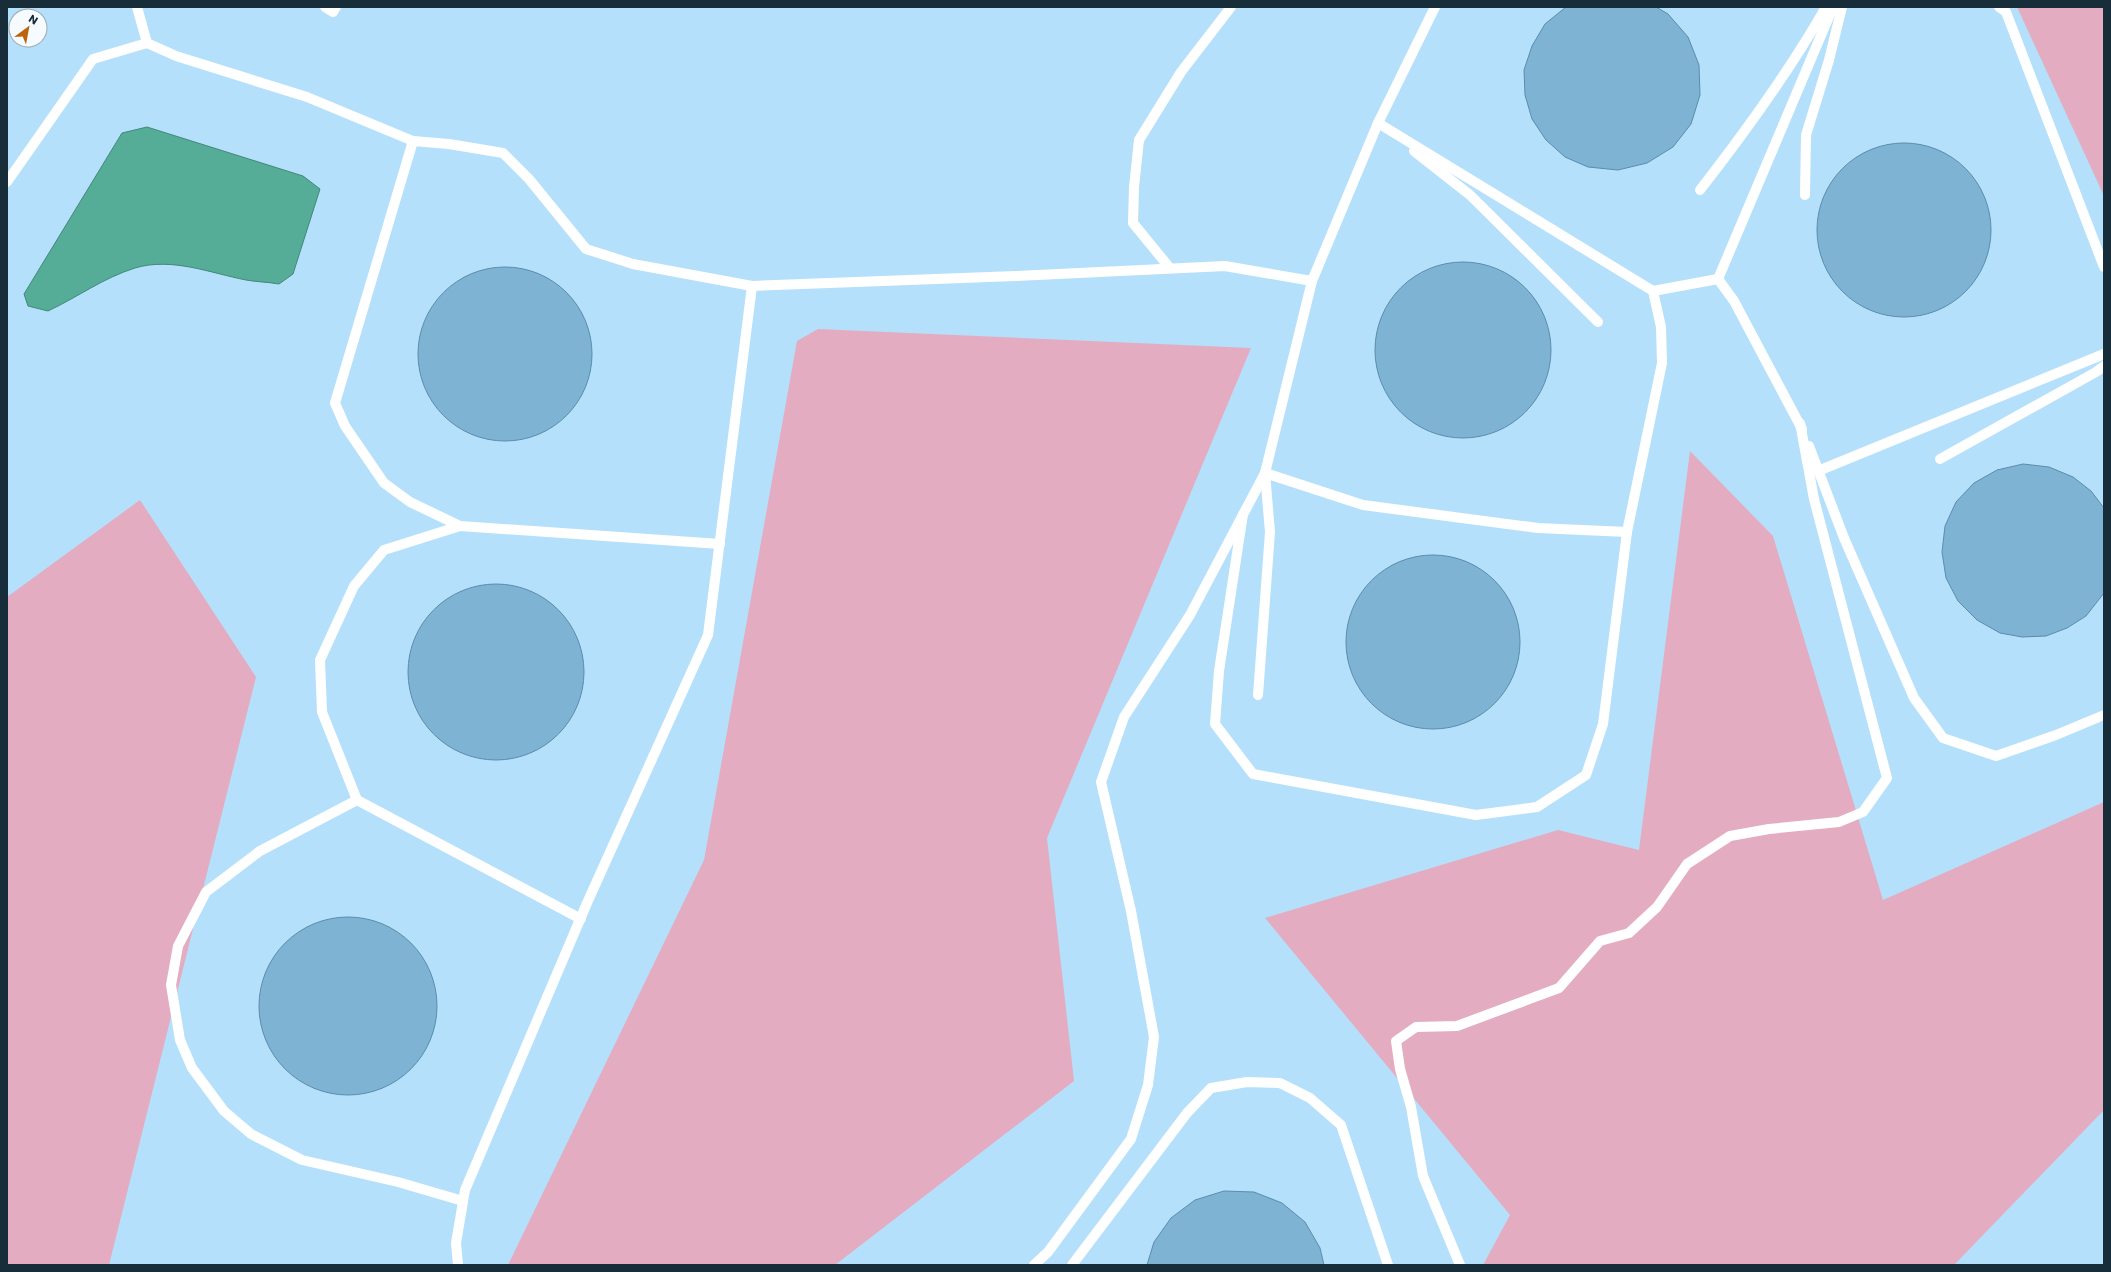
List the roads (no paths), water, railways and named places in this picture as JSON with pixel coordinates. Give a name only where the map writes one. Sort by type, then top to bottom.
[{"type":"lane","points":[[137,7],[147,43]]},
{"type":"lane","points":[[325,7],[333,12],[336,7]]},
{"type":"lane","points":[[1169,267],[1133,223],[1134,187],[1139,140],[1181,72],[1231,7]]},
{"type":"lane","points":[[1034,1265],[1048,1252],[1131,1139],[1148,1078],[1154,1037],[1131,911],[1101,782],[1124,717],[1190,615],[1265,473],[1312,281],[1378,123],[1435,7]]},
{"type":"lane","points":[[1700,190],[1749,127],[1795,60],[1826,7]]},
{"type":"lane","points":[[1718,279],[1833,7]]},
{"type":"lane","points":[[1805,195],[1806,135],[1829,60],[1842,7]]},
{"type":"lane","points":[[1999,7],[2006,12],[2104,268]]},
{"type":"lane","points":[[7,182],[93,58],[147,43],[176,56],[307,97],[413,141],[449,144],[503,153],[529,179],[586,249],[633,264],[752,286],[1016,276],[1169,267],[1225,266],[1312,281]]},
{"type":"lane","points":[[1378,123],[1653,291],[1718,279]]},
{"type":"lane","points":[[1378,123],[1470,195],[1598,322]]},
{"type":"lane","points":[[413,141],[335,403],[345,426],[384,483],[410,502],[460,526]]},
{"type":"lane","points":[[1718,279],[1734,302],[1800,423],[1844,538],[1914,698],[1942,738],[1996,756],[2056,735],[2104,715]]},
{"type":"lane","points":[[458,1265],[456,1243],[465,1190],[581,919],[708,635],[752,286]]},
{"type":"lane","points":[[1243,514],[1219,671],[1215,724],[1253,774],[1476,815],[1537,807],[1586,775],[1604,724],[1627,532],[1662,362],[1661,327],[1653,291]]},
{"type":"lane","points":[[1818,472],[2104,354]]},
{"type":"lane","points":[[1940,459],[2096,372],[2104,366]]},
{"type":"lane","points":[[1460,1265],[1423,1176],[1411,1107],[1400,1069],[1396,1041],[1416,1027],[1456,1026],[1559,988],[1600,941],[1629,933],[1657,907],[1687,864],[1730,836],[1769,829],[1839,822],[1863,812],[1887,778],[1814,499],[1800,423]]},
{"type":"lane","points":[[1265,473],[1363,506],[1538,528],[1627,532]]},
{"type":"lane","points":[[1258,695],[1270,532],[1265,473]]},
{"type":"lane","points":[[581,919],[357,800],[322,712],[320,660],[354,586],[384,550],[460,526],[720,544]]},
{"type":"lane","points":[[357,800],[260,851],[206,892],[178,946],[170,985],[180,1040],[192,1068],[224,1111],[251,1134],[302,1160],[398,1182],[463,1201]]},
{"type":"lane","points":[[1072,1265],[1187,1113],[1211,1088],[1247,1082],[1280,1082],[1310,1098],[1341,1125],[1388,1265]]}]
